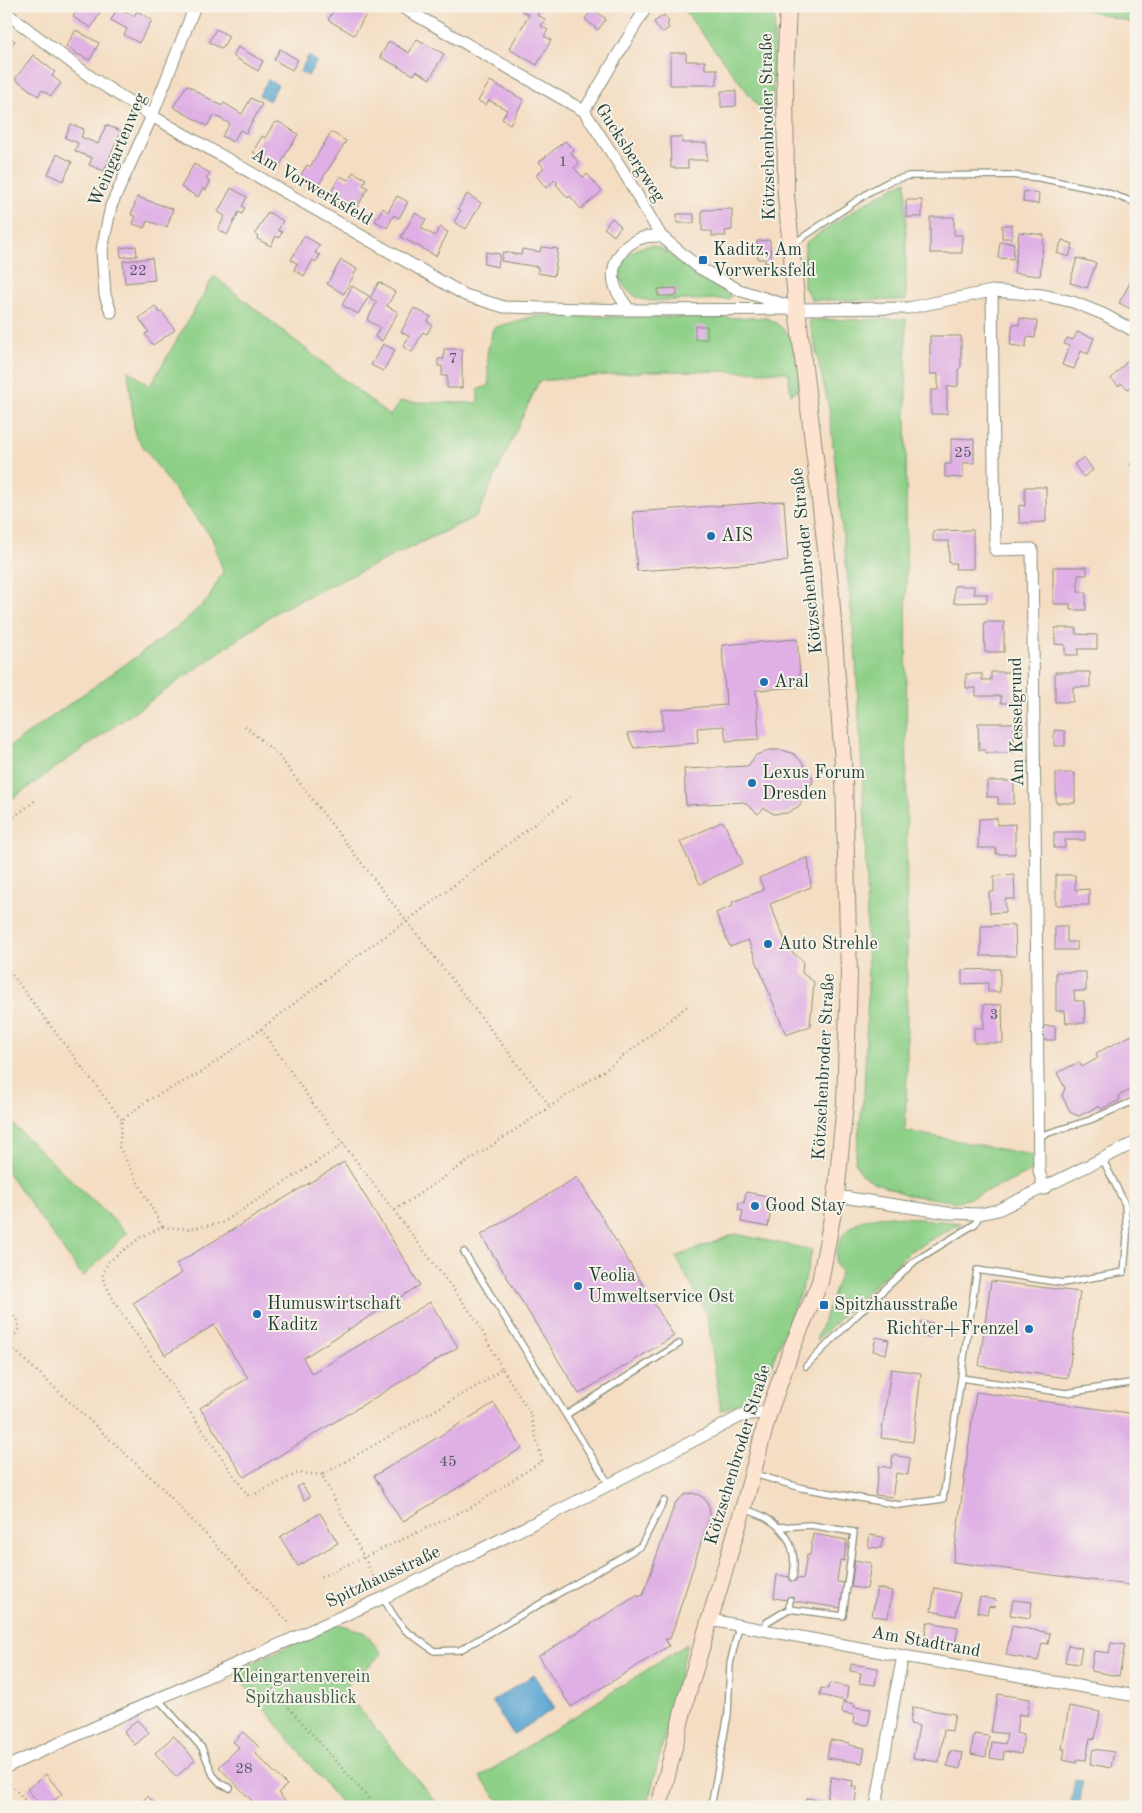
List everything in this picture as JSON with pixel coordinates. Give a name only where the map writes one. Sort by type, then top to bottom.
[{"type":"street","name":"Weingartenweg","points":[[111,312],[105,295],[102,250],[111,206],[152,116],[195,6]]},
{"type":"street","name":"Gucksbergweg","points":[[400,6],[584,111],[622,169],[662,236],[698,267],[739,290],[797,309]]},
{"type":"street","points":[[584,111],[646,6]]},
{"type":"street","name":"Kötzschenbroder Straße","points":[[659,1807],[687,1695],[743,1509],[769,1412],[791,1350],[820,1282],[836,1196],[845,1103],[849,976],[844,776],[832,600],[797,309],[786,195],[785,77],[788,6]]},
{"type":"street","name":"Am Vorwerksfeld","points":[[6,13],[92,78],[152,116],[465,295],[504,307],[629,310],[908,308],[992,291],[1043,295],[1073,302],[1103,314],[1136,332]]},
{"type":"street","points":[[629,310],[616,289],[614,280],[613,272],[618,255],[631,243],[645,237],[662,236]]},
{"type":"street","name":"Am Kesselgrund","points":[[992,291],[995,550],[1032,549],[1039,1171],[1044,1189]]},
{"type":"street","points":[[836,1196],[948,1213],[980,1214],[998,1210],[1044,1189],[1136,1142]]},
{"type":"street","name":"Spitzhausstraße","points":[[6,1766],[383,1598],[742,1415],[769,1412]]},
{"type":"street","name":"Am Stadtrand","points":[[710,1620],[903,1656],[1136,1696]]},
{"type":"street","points":[[876,1807],[903,1656]]},
{"type":"lane","points":[[791,245],[871,191],[890,181],[909,176],[983,175],[1040,178],[1103,191],[1136,203]]},
{"type":"lane","points":[[1039,1136],[1090,1120],[1136,1100]]},
{"type":"lane","points":[[752,1473],[802,1488],[899,1504],[943,1499],[977,1270],[1063,1283],[1124,1272],[1127,1237],[1125,1204],[1102,1158]]},
{"type":"lane","points":[[806,1366],[915,1261],[975,1224],[980,1214]]},
{"type":"lane","points":[[464,1252],[609,1484]]},
{"type":"lane","points":[[566,1415],[679,1344]]},
{"type":"lane","points":[[961,1378],[1066,1393],[1136,1382]]},
{"type":"lane","points":[[383,1598],[405,1630],[434,1651],[460,1650],[641,1546],[664,1501]]},
{"type":"lane","points":[[743,1509],[764,1516],[780,1528],[793,1550],[793,1578]]},
{"type":"lane","points":[[762,1630],[767,1622],[789,1609],[843,1616],[854,1532],[810,1525],[780,1528]]},
{"type":"lane","points":[[789,1609],[790,1600]]},
{"type":"lane","points":[[711,1807],[728,1714],[730,1664],[739,1626]]},
{"type":"lane","points":[[158,1699],[202,1748],[213,1775],[221,1784],[230,1788]]},
{"type":"path","points":[[245,726],[277,754],[550,1106]]},
{"type":"path","points":[[122,1120],[145,1102],[202,1072],[351,960],[407,921],[570,797]]},
{"type":"path","points":[[6,823],[36,800]]},
{"type":"path","points":[[6,967],[122,1120],[119,1147],[162,1228]]},
{"type":"path","points":[[395,1210],[608,1068],[690,1004]]},
{"type":"path","points":[[261,1029],[316,1108],[475,1318],[502,1368],[530,1413],[542,1461],[472,1507],[321,1578]]},
{"type":"path","points":[[344,1144],[222,1222],[189,1229],[162,1228],[141,1237],[108,1262],[102,1277],[116,1305],[249,1497],[298,1473],[322,1475],[484,1382],[502,1368]]},
{"type":"path","points":[[6,1310],[18,1321],[19,1328],[10,1342],[12,1348],[162,1488],[301,1635]]},
{"type":"path","points":[[322,1475],[376,1579],[383,1598]]},
{"type":"path","points":[[249,1658],[253,1666],[376,1807]]},
{"type":"path","points":[[6,1780],[30,1807]]},
{"type":"green space","points":[[681,6],[775,6],[772,124]]},
{"type":"green space","points":[[1073,6],[1136,6],[1136,24]]},
{"type":"green space","points":[[906,181],[906,300],[812,300],[804,287],[805,243],[867,202]]},
{"type":"green space","points":[[651,245],[662,249],[731,296],[729,299],[650,301],[637,297],[622,282],[620,273],[628,255],[638,249]]},
{"type":"green space","points":[[214,276],[390,416],[399,402],[478,403],[478,389],[489,386],[487,354],[493,328],[535,316],[767,318],[780,326],[794,341],[802,385],[791,395],[788,372],[652,371],[539,381],[477,516],[279,610],[6,803],[6,749],[175,629],[208,600],[223,571],[212,538],[135,435],[128,370],[150,386]]},
{"type":"green space","points":[[906,319],[907,1075],[905,1131],[1032,1155],[1035,1169],[1005,1184],[959,1202],[907,1195],[874,1182],[861,1174],[855,1161],[864,1093],[868,989],[865,824],[855,645],[829,408],[809,320]]},
{"type":"green space","points":[[6,1118],[127,1233],[83,1277],[6,1170]]},
{"type":"green space","points":[[891,1216],[961,1223],[910,1251],[816,1341],[841,1272],[835,1263],[837,1250],[845,1232],[859,1222]]},
{"type":"green space","points":[[735,1234],[812,1250],[805,1280],[772,1363],[755,1395],[721,1411],[707,1314],[676,1257]]},
{"type":"green space","name":"Kleingartenverein Spitzhausblick","points":[[338,1624],[364,1632],[382,1654],[343,1689],[440,1807],[344,1807],[234,1671]]},
{"type":"green space","points":[[687,1644],[647,1807],[504,1807],[480,1777]]},
{"type":"water","points":[[308,56],[317,61],[308,76],[300,72]]},
{"type":"water","points":[[268,80],[278,85],[269,101],[259,95]]},
{"type":"water","points":[[534,1675],[555,1708],[513,1735],[492,1701]]},
{"type":"water","points":[[1075,1780],[1083,1781],[1080,1802],[1071,1801]]},
{"type":"building","points":[[79,6],[99,6],[103,8],[91,28],[73,17]]},
{"type":"building","points":[[329,6],[360,6],[368,11],[354,35],[328,20],[333,11]]},
{"type":"building","points":[[525,6],[536,6],[540,9],[537,15],[545,19],[541,26],[548,30],[544,36],[551,40],[537,65],[509,49],[529,15],[522,11]]},
{"type":"building","points":[[118,7],[134,16],[137,11],[152,20],[139,43],[124,35],[127,29],[111,20]]},
{"type":"building","points":[[593,9],[606,19],[598,30],[585,19]]},
{"type":"building","points":[[664,15],[669,22],[667,24],[669,28],[662,33],[654,22]]},
{"type":"building","points":[[216,29],[229,36],[222,49],[209,42]]},
{"type":"building","points":[[76,30],[99,43],[90,60],[75,53],[66,46]]},
{"type":"building","points":[[6,35],[15,41],[6,52]]},
{"type":"building","points":[[417,39],[444,54],[430,79],[416,71],[414,75],[380,57],[389,41],[409,53]]},
{"type":"building","points":[[238,47],[263,61],[258,71],[233,56]]},
{"type":"building","points":[[280,49],[298,60],[292,70],[274,60]]},
{"type":"building","points":[[670,53],[686,53],[686,61],[705,61],[705,69],[717,69],[717,85],[670,85]]},
{"type":"building","points":[[33,55],[55,72],[52,76],[61,83],[51,96],[42,90],[38,96],[15,79]]},
{"type":"building","points":[[490,81],[524,100],[510,124],[502,119],[507,110],[489,100],[486,105],[478,101]]},
{"type":"building","points":[[187,85],[222,106],[224,103],[242,114],[251,98],[262,104],[246,133],[240,130],[233,142],[222,136],[230,124],[214,115],[207,126],[173,107]]},
{"type":"building","points":[[721,91],[736,91],[736,106],[721,107]]},
{"type":"building","points":[[279,122],[298,134],[279,168],[253,152],[262,136],[265,138],[274,123]]},
{"type":"building","points":[[71,124],[84,129],[81,137],[98,144],[106,125],[121,131],[104,171],[89,165],[92,158],[75,151],[78,143],[65,138]]},
{"type":"building","points":[[331,132],[346,141],[316,189],[299,178],[307,165],[310,167]]},
{"type":"building","points":[[670,137],[682,137],[682,143],[707,143],[707,160],[688,160],[688,168],[671,168]]},
{"type":"building","points":[[565,141],[574,150],[571,153],[579,163],[574,168],[583,177],[587,174],[602,191],[581,209],[570,196],[568,198],[556,184],[558,183],[555,180],[546,188],[536,175],[544,168],[539,162]]},
{"type":"building","points":[[57,154],[72,162],[63,181],[48,174]]},
{"type":"building","points":[[194,164],[210,173],[206,179],[210,182],[206,190],[203,188],[198,197],[181,187]]},
{"type":"building","points":[[353,172],[366,179],[363,185],[368,188],[355,211],[346,206],[344,209],[336,204],[338,201],[329,196],[340,176],[348,180]]},
{"type":"building","points":[[231,188],[247,197],[242,206],[245,208],[242,214],[239,212],[227,235],[218,229],[225,216],[218,212]]},
{"type":"building","points":[[1024,191],[1039,194],[1038,204],[1023,202]]},
{"type":"building","points":[[467,194],[481,203],[466,229],[454,222],[461,210],[458,209]]},
{"type":"building","points":[[397,196],[408,202],[399,218],[394,215],[387,228],[375,221],[383,208],[388,212]]},
{"type":"building","points":[[137,197],[173,209],[167,227],[147,221],[145,228],[133,224],[136,216],[131,215]]},
{"type":"building","points":[[906,200],[922,200],[922,217],[906,217]]},
{"type":"building","points":[[732,209],[732,230],[725,231],[726,236],[712,236],[712,231],[702,231],[702,210]]},
{"type":"building","points":[[268,212],[283,221],[278,230],[282,232],[279,238],[276,236],[271,246],[257,239],[258,236],[255,234]]},
{"type":"building","points":[[415,213],[426,219],[421,228],[435,236],[440,227],[448,232],[436,256],[401,237]]},
{"type":"building","points":[[677,214],[694,214],[694,223],[677,223]]},
{"type":"building","points":[[930,217],[954,217],[954,235],[962,235],[962,253],[930,253]]},
{"type":"building","points":[[612,218],[621,226],[614,236],[604,228]]},
{"type":"building","points":[[1002,225],[1012,225],[1012,238],[1002,238]]},
{"type":"building","points":[[1019,232],[1044,235],[1040,276],[1014,273]]},
{"type":"building","points":[[304,236],[320,245],[315,253],[320,255],[316,262],[313,260],[304,276],[294,270],[297,263],[291,260]]},
{"type":"building","points":[[770,240],[771,263],[765,263],[765,259],[758,259],[757,241]]},
{"type":"building","points":[[1062,240],[1073,244],[1069,257],[1057,253]]},
{"type":"building","points":[[1000,242],[1014,243],[1013,259],[998,258]]},
{"type":"building","points":[[136,246],[137,256],[121,257],[120,248]]},
{"type":"building","points":[[541,247],[558,249],[554,276],[538,273],[538,267],[501,261],[503,252],[521,255],[522,249],[540,252]]},
{"type":"building","points":[[486,252],[500,254],[498,267],[484,264]]},
{"type":"building","points":[[152,258],[155,280],[125,283],[123,261]]},
{"type":"building","points":[[1077,258],[1096,263],[1087,288],[1070,283]]},
{"type":"building","points":[[341,260],[357,269],[344,294],[327,284]]},
{"type":"building","points":[[1136,272],[1136,310],[1135,311],[1119,303]]},
{"type":"building","points":[[379,282],[395,292],[387,306],[398,312],[382,341],[375,337],[380,327],[367,320],[377,302],[370,298]]},
{"type":"building","points":[[352,286],[369,296],[358,314],[342,305]]},
{"type":"building","points":[[677,288],[677,296],[658,296],[658,289]]},
{"type":"building","points":[[155,306],[160,313],[162,312],[175,330],[153,345],[145,334],[149,332],[139,318]]},
{"type":"building","points":[[414,308],[431,317],[427,322],[432,325],[427,334],[423,332],[412,352],[403,347],[409,336],[401,332]]},
{"type":"building","points":[[1020,318],[1037,321],[1035,338],[1027,337],[1026,347],[1010,345],[1013,324],[1019,325]]},
{"type":"building","points":[[695,326],[707,326],[707,339],[695,339]]},
{"type":"building","points":[[1077,332],[1094,338],[1088,354],[1081,351],[1074,369],[1062,365],[1069,346],[1064,344],[1067,338],[1073,340]]},
{"type":"building","points":[[930,336],[961,336],[961,367],[958,370],[958,386],[947,387],[947,414],[931,414],[931,390],[938,390],[938,374],[930,374]]},
{"type":"building","points":[[383,344],[395,350],[383,371],[371,365]]},
{"type":"building","points":[[444,349],[462,349],[462,388],[447,388],[447,376],[442,376],[442,366],[438,366],[438,359],[444,359]]},
{"type":"building","points":[[1129,359],[1136,365],[1136,379],[1128,389],[1121,383],[1119,386],[1111,379]]},
{"type":"building","points":[[951,438],[974,439],[974,463],[963,463],[963,478],[945,477],[945,464],[951,464]]},
{"type":"building","points":[[1084,457],[1093,470],[1083,477],[1074,464]]},
{"type":"building","points":[[1136,461],[1136,475],[1130,464]]},
{"type":"building","points":[[1025,487],[1046,487],[1046,522],[1019,523],[1019,505],[1025,506]]},
{"type":"building","name":"AIS","points":[[784,501],[788,561],[637,571],[633,512]]},
{"type":"building","points":[[973,530],[973,569],[955,569],[956,563],[949,563],[949,541],[933,541],[933,531]]},
{"type":"building","points":[[1053,567],[1087,567],[1087,575],[1078,575],[1078,592],[1086,592],[1086,610],[1070,610],[1070,604],[1053,604]]},
{"type":"building","points":[[954,586],[974,586],[974,594],[987,594],[987,602],[954,603]]},
{"type":"building","points":[[984,622],[1004,622],[1004,652],[985,652]]},
{"type":"building","points":[[1055,628],[1076,628],[1076,634],[1097,635],[1097,649],[1078,649],[1078,655],[1065,655],[1065,645],[1055,644]]},
{"type":"building","points":[[797,639],[801,687],[756,690],[759,739],[726,741],[724,726],[697,728],[698,743],[634,748],[627,733],[663,730],[662,710],[726,705],[722,645]]},
{"type":"building","points":[[991,672],[1012,672],[1012,703],[1001,703],[1001,696],[976,696],[976,688],[966,688],[966,674],[982,674],[982,680],[991,680]]},
{"type":"building","points":[[1055,672],[1090,672],[1090,687],[1073,687],[1073,702],[1055,702]]},
{"type":"building","points":[[978,723],[1014,723],[1014,753],[986,753],[986,750],[979,750]]},
{"type":"building","points":[[1054,730],[1065,731],[1065,746],[1054,746]]},
{"type":"building","points":[[769,750],[782,750],[794,754],[803,763],[808,774],[812,776],[812,784],[809,785],[806,795],[799,806],[787,813],[774,814],[764,808],[758,814],[744,802],[686,805],[684,769],[748,766],[756,755]]},
{"type":"building","points":[[1056,773],[1075,773],[1075,803],[1056,803]]},
{"type":"building","points":[[987,781],[1014,781],[1014,804],[998,804],[998,797],[987,797]]},
{"type":"building","points":[[997,818],[997,825],[1015,824],[1015,854],[996,854],[996,848],[978,848],[979,819]]},
{"type":"building","points":[[723,821],[743,863],[700,884],[680,842]]},
{"type":"building","points":[[1054,832],[1085,832],[1085,840],[1065,840],[1065,848],[1054,848]]},
{"type":"building","name":"Auto Strehle","points":[[808,857],[811,887],[770,904],[789,950],[803,961],[802,973],[814,982],[810,1026],[786,1035],[748,940],[730,947],[716,913],[733,906],[732,902],[764,890],[759,878]]},
{"type":"building","points":[[1014,875],[1015,899],[1005,899],[1006,912],[990,913],[989,892],[994,892],[994,876]]},
{"type":"building","points":[[1056,875],[1075,875],[1075,890],[1089,889],[1089,905],[1056,905]]},
{"type":"building","points":[[1015,925],[1016,956],[981,956],[981,926]]},
{"type":"building","points":[[1055,926],[1067,926],[1067,942],[1077,942],[1077,950],[1055,950]]},
{"type":"building","points":[[1000,969],[1000,992],[988,992],[988,983],[962,984],[962,970]]},
{"type":"building","points":[[1056,972],[1086,972],[1086,991],[1074,991],[1075,1001],[1084,1001],[1085,1023],[1066,1023],[1065,1011],[1056,1011]]},
{"type":"building","points":[[984,1004],[1002,1005],[1003,1043],[974,1043],[974,1028],[984,1028]]},
{"type":"building","points":[[1043,1026],[1055,1026],[1055,1040],[1043,1040]]},
{"type":"building","points":[[1136,1033],[1136,1087],[1118,1096],[1120,1100],[1101,1109],[1099,1106],[1079,1116],[1071,1113],[1062,1096],[1065,1088],[1057,1073],[1079,1062],[1082,1067],[1098,1058],[1096,1053]]},
{"type":"building","name":"Humuswirtschaft Kaditz","points":[[344,1162],[420,1285],[303,1358],[312,1374],[430,1302],[458,1347],[244,1477],[200,1408],[248,1378],[214,1325],[165,1355],[133,1303],[182,1273],[176,1264]]},
{"type":"building","name":"Veolia Umweltservice Ost","points":[[577,1177],[674,1336],[579,1394],[481,1235]]},
{"type":"building","name":"Good Stay","points":[[746,1192],[773,1197],[768,1227],[741,1222],[743,1211],[738,1210],[739,1202],[744,1203]]},
{"type":"building","name":"Richter+Frenzel","points":[[991,1281],[1080,1292],[1068,1378],[979,1366]]},
{"type":"building","points":[[921,1321],[933,1323],[930,1337],[919,1334]]},
{"type":"building","points":[[876,1337],[889,1340],[886,1354],[873,1351]]},
{"type":"building","points":[[891,1369],[921,1373],[913,1442],[881,1438]]},
{"type":"building","points":[[976,1392],[1136,1414],[1136,1586],[953,1562]]},
{"type":"building","points":[[494,1403],[522,1448],[402,1522],[374,1476]]},
{"type":"building","points":[[893,1455],[910,1458],[908,1475],[896,1473],[892,1497],[875,1495],[879,1466],[891,1468]]},
{"type":"building","points":[[302,1484],[310,1497],[304,1500],[297,1487]]},
{"type":"building","points":[[692,1493],[705,1499],[709,1506],[710,1515],[670,1639],[665,1639],[669,1646],[571,1707],[539,1656],[638,1595],[639,1597],[643,1595],[675,1503],[684,1495]]},
{"type":"building","points":[[320,1513],[338,1543],[298,1566],[280,1537]]},
{"type":"building","points":[[813,1534],[847,1540],[844,1561],[840,1560],[837,1582],[845,1583],[841,1608],[774,1598],[777,1575],[803,1579],[807,1555],[810,1555]]},
{"type":"building","points":[[870,1535],[883,1537],[881,1548],[868,1547]]},
{"type":"building","points":[[855,1560],[871,1563],[867,1589],[851,1587]]},
{"type":"building","points":[[877,1588],[892,1591],[888,1618],[872,1616]]},
{"type":"building","points":[[935,1588],[960,1593],[956,1616],[931,1611]]},
{"type":"building","points":[[980,1597],[996,1600],[995,1607],[989,1606],[987,1614],[977,1612]]},
{"type":"building","points":[[1013,1600],[1032,1602],[1030,1618],[1010,1615]]},
{"type":"building","points":[[927,1622],[958,1627],[955,1646],[924,1641]]},
{"type":"building","points":[[1012,1626],[1050,1633],[1048,1644],[1042,1643],[1038,1661],[1006,1655]]},
{"type":"building","points":[[1111,1643],[1125,1645],[1119,1676],[1091,1671],[1094,1651],[1109,1653]]},
{"type":"building","points":[[1068,1645],[1082,1648],[1079,1664],[1065,1662]]},
{"type":"building","points":[[851,1664],[878,1668],[875,1685],[859,1683],[861,1673],[850,1671]]},
{"type":"building","points":[[829,1683],[848,1687],[846,1701],[820,1695],[821,1688],[828,1689]]},
{"type":"building","points":[[998,1694],[1030,1699],[1027,1716],[1019,1714],[1016,1733],[1024,1735],[1021,1754],[1004,1751],[1003,1760],[990,1758],[992,1742],[1005,1744],[1007,1734],[991,1732]]},
{"type":"building","points":[[843,1702],[855,1704],[854,1707],[871,1709],[868,1725],[853,1723],[854,1715],[842,1713]]},
{"type":"building","points":[[1069,1706],[1100,1712],[1095,1739],[1090,1738],[1086,1760],[1077,1759],[1076,1763],[1063,1760],[1065,1749],[1062,1749]]},
{"type":"building","points":[[913,1707],[955,1714],[952,1731],[944,1730],[939,1762],[913,1758],[919,1726],[910,1724]]},
{"type":"building","points":[[137,1720],[149,1733],[135,1745],[124,1732]]},
{"type":"building","points":[[243,1732],[260,1748],[255,1753],[287,1785],[278,1793],[291,1807],[258,1807],[219,1767],[239,1747],[233,1742]]},
{"type":"building","points":[[974,1734],[989,1736],[986,1757],[971,1754]]},
{"type":"building","points":[[174,1736],[195,1760],[176,1777],[155,1753]]},
{"type":"building","points":[[830,1740],[850,1743],[849,1745],[865,1748],[862,1763],[827,1758]]},
{"type":"building","points":[[1093,1749],[1114,1752],[1111,1768],[1090,1764]]},
{"type":"building","points":[[950,1751],[963,1753],[960,1769],[947,1766]]},
{"type":"building","points":[[46,1774],[62,1794],[46,1807],[42,1807],[27,1789]]},
{"type":"building","points":[[831,1777],[853,1781],[852,1786],[857,1787],[855,1804],[827,1799]]},
{"type":"building","points":[[148,1796],[157,1807],[135,1807]]},
{"type":"building","points":[[806,1798],[828,1802],[828,1807],[805,1807]]},
{"type":"waterway","points":[[1108,6],[1136,15]]},
{"type":"place","name":"Kaditz, Am Vorwerksfeld","points":[[703,260]]},
{"type":"place","name":"AIS","points":[[711,536]]},
{"type":"place","name":"Aral","points":[[764,682]]},
{"type":"place","name":"Lexus Forum Dresden","points":[[752,783]]},
{"type":"place","name":"Auto Strehle","points":[[768,944]]},
{"type":"place","name":"Good Stay","points":[[755,1206]]},
{"type":"place","name":"Veolia Umweltservice Ost","points":[[578,1286]]},
{"type":"place","name":"Spitzhausstraße","points":[[824,1305]]},
{"type":"place","name":"Humuswirtschaft Kaditz","points":[[257,1314]]},
{"type":"place","name":"Richter+Frenzel","points":[[1029,1329]]}]
